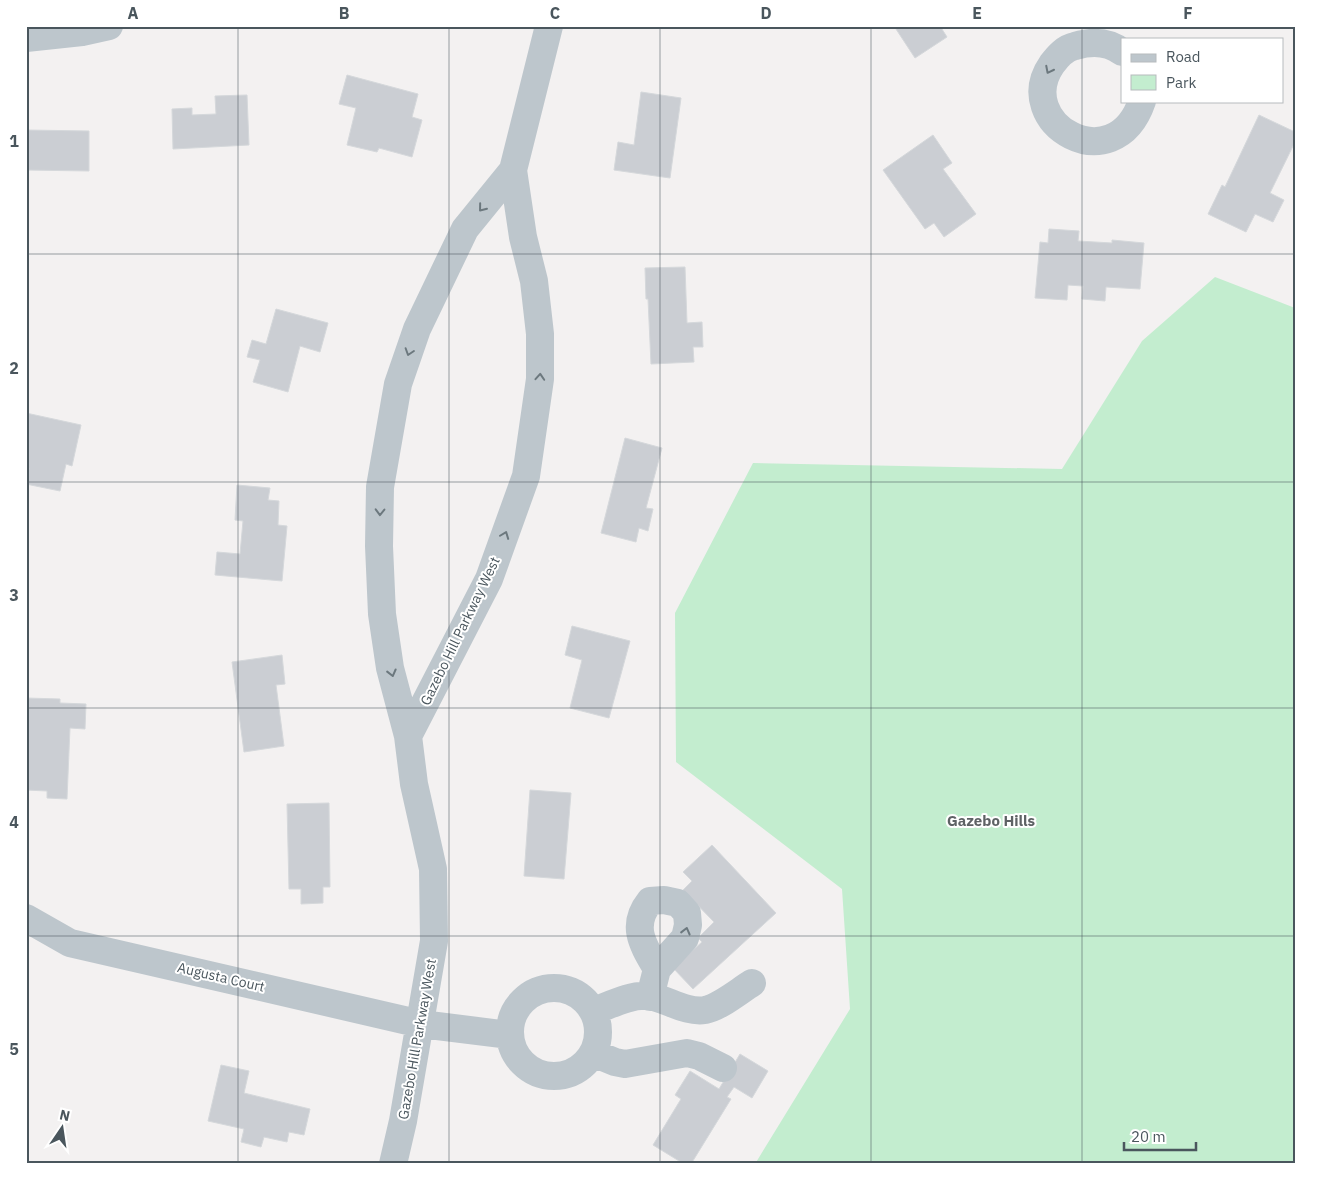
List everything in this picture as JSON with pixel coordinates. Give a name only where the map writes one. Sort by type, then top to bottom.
[{"type":"street","points":[[26,38],[82,32],[109,26]]},
{"type":"street","name":"Gazebo Hill Parkway West","points":[[408,736],[489,579],[526,476],[540,379],[540,334],[534,281],[524,238],[513,170],[549,26]]},
{"type":"street","points":[[1121,51],[1102,43],[1087,42],[1066,36],[1057,56],[1047,70],[1043,87],[1044,104],[1051,120],[1063,132],[1079,140],[1096,142],[1113,137],[1126,129],[1136,117],[1142,102]]},
{"type":"street","name":"Gazebo Hill Parkway West","points":[[392,1164],[403,1121],[434,941],[433,869],[414,784],[408,736],[390,668],[382,614],[379,546],[380,487],[398,384],[417,330],[465,230],[513,170]]},
{"type":"street","name":"Augusta Court","points":[[26,918],[70,942],[421,1024],[510,1035]]},
{"type":"street","points":[[650,996],[656,969]]},
{"type":"street","points":[[594,1011],[637,996],[650,996],[694,1010],[706,1010],[752,983]]},
{"type":"street","points":[[557,987],[572,991],[584,999],[594,1011],[598,1026],[598,1040],[593,1053],[584,1064],[572,1072],[559,1076],[544,1075],[531,1070],[520,1060],[513,1048],[510,1035],[511,1020],[518,1006],[528,995],[542,989],[557,987]]},
{"type":"street","points":[[593,1053],[625,1064],[687,1053],[699,1056],[723,1068]]},
{"type":"green space","points":[[1215,277],[1295,308],[1295,1164],[755,1164],[850,1009],[842,889],[676,762],[675,613],[753,463],[1062,469],[1142,341]]},
{"type":"building","points":[[894,26],[940,26],[947,37],[915,58]]},
{"type":"building","points":[[347,75],[418,94],[412,117],[422,120],[412,157],[379,148],[377,152],[347,145],[356,108],[339,104]]},
{"type":"building","points":[[641,92],[681,98],[670,178],[614,170],[618,142],[634,145]]},
{"type":"building","points":[[247,95],[249,145],[173,149],[172,109],[192,108],[192,115],[216,114],[215,96]]},
{"type":"building","points":[[1259,115],[1295,132],[1295,142],[1270,193],[1284,200],[1273,222],[1255,214],[1246,232],[1208,214],[1222,185],[1225,187]]},
{"type":"building","points":[[26,130],[89,131],[89,171],[26,170]]},
{"type":"building","points":[[933,135],[952,163],[943,169],[976,214],[944,237],[934,223],[925,229],[883,170]]},
{"type":"building","points":[[1049,229],[1079,231],[1078,241],[1112,243],[1112,240],[1144,243],[1140,289],[1106,287],[1105,301],[1082,299],[1083,286],[1068,285],[1067,300],[1035,298],[1040,242],[1048,243]]},
{"type":"building","points":[[685,267],[687,323],[702,322],[703,347],[693,347],[694,362],[651,364],[645,268]]},
{"type":"building","points":[[276,309],[328,323],[320,352],[300,346],[288,392],[253,382],[260,360],[247,357],[252,340],[266,344]]},
{"type":"building","points":[[26,413],[81,425],[72,466],[66,464],[60,491],[26,484],[29,468],[26,467]]},
{"type":"building","points":[[625,438],[662,448],[646,508],[653,509],[648,531],[639,528],[636,542],[601,533]]},
{"type":"building","points":[[237,485],[270,488],[268,500],[279,501],[278,525],[287,526],[282,581],[215,575],[217,552],[240,554],[243,521],[235,520]]},
{"type":"building","points":[[572,626],[630,641],[609,718],[570,708],[582,660],[565,655]]},
{"type":"building","points":[[282,655],[285,684],[276,685],[284,746],[244,752],[232,662]]},
{"type":"building","points":[[26,698],[60,699],[60,703],[86,704],[85,729],[70,728],[67,799],[47,798],[47,791],[26,790]]},
{"type":"building","points":[[530,790],[571,793],[564,879],[524,876]]},
{"type":"building","points":[[329,803],[330,887],[323,887],[323,903],[301,904],[301,889],[289,889],[287,804]]},
{"type":"building","points":[[712,845],[776,913],[693,989],[673,968],[702,942],[698,938],[714,922],[683,890],[692,881],[683,872]]},
{"type":"building","points":[[740,1054],[768,1071],[752,1098],[734,1087],[727,1097],[731,1099],[691,1164],[684,1164],[653,1145],[681,1099],[675,1095],[690,1071],[719,1089]]},
{"type":"building","points":[[221,1065],[249,1071],[244,1093],[310,1109],[304,1135],[289,1132],[287,1142],[264,1137],[261,1147],[241,1142],[244,1129],[208,1121]]},
{"type":"district","name":"Gazebo Hills","points":[[991,821]]}]
